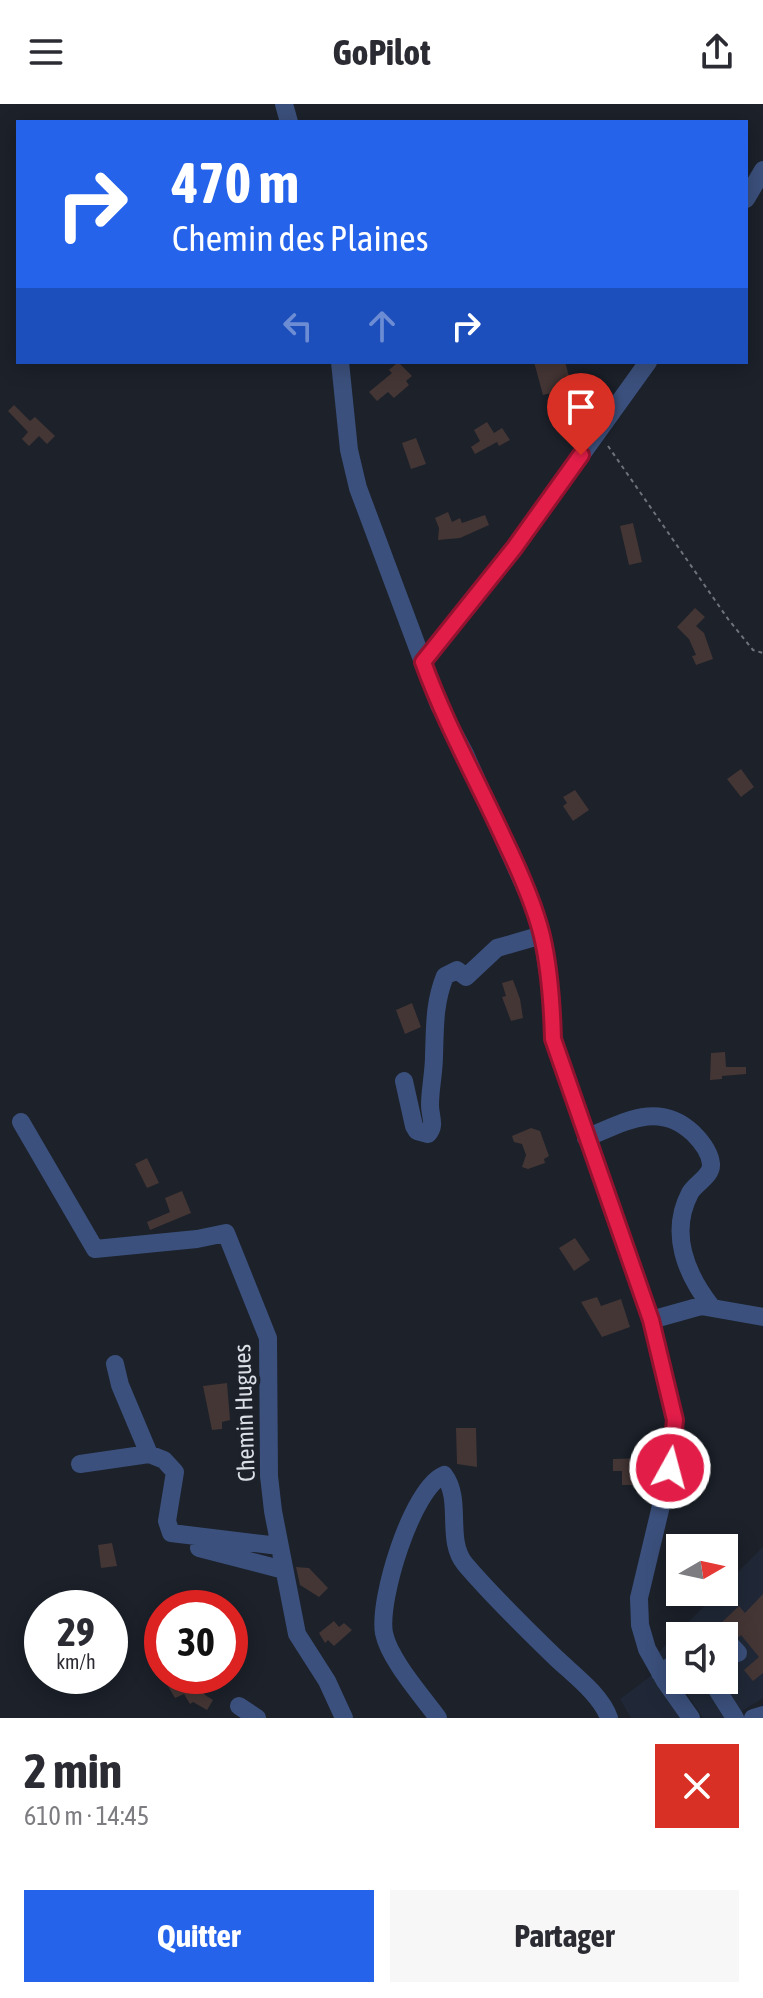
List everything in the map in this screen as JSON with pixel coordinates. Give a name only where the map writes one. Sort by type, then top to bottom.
[{"type":"street","points":[[748,196],[763,170]]},
{"type":"street","points":[[340,364],[345,423],[358,488],[439,705],[512,855],[542,935],[551,994],[553,1039],[651,1320],[675,1420],[670,1468],[639,1598],[640,1625],[647,1649],[660,1673],[691,1718]]},
{"type":"street","points":[[423,662],[515,547],[647,364]]},
{"type":"street","points":[[404,1081],[414,1126],[417,1131],[428,1134],[433,1123],[430,1110],[433,1029],[445,976],[457,970],[466,977],[497,948],[542,935]]},
{"type":"street","points":[[586,1138],[638,1118],[657,1115],[682,1123],[701,1142],[711,1166],[691,1192],[686,1205],[681,1252],[688,1272],[711,1306]]},
{"type":"street","name":"Chemin Hugues","points":[[21,1122],[95,1249],[197,1239],[226,1233],[268,1338],[269,1476],[297,1634],[327,1681],[344,1718]]},
{"type":"street","points":[[651,1320],[690,1308],[711,1306],[763,1317]]},
{"type":"street","points":[[115,1364],[120,1385],[149,1454]]},
{"type":"street","points":[[80,1464],[149,1454],[164,1460],[175,1472],[167,1521],[171,1533],[279,1546]]},
{"type":"street","points":[[438,1718],[393,1653],[384,1633],[386,1603],[409,1520],[435,1479],[444,1475],[451,1484],[457,1546],[462,1561],[515,1618],[584,1684],[610,1717]]},
{"type":"street","points":[[199,1548],[284,1570]]},
{"type":"street","points":[[660,1673],[666,1669]]},
{"type":"street","points":[[720,1694],[735,1718]]},
{"type":"street","points":[[239,1706],[257,1718]]},
{"type":"street","points":[[753,1718],[763,1715]]},
{"type":"path","points":[[598,432],[728,619],[753,650],[763,653]]},
{"type":"shaded area","points":[[763,1547],[763,1698],[731,1718],[703,1718],[687,1694],[738,1694],[738,1622],[688,1622],[704,1606],[738,1606],[738,1572]]},
{"type":"shaded area","points":[[666,1645],[666,1662],[659,1652]]},
{"type":"shaded area","points":[[656,1672],[666,1694],[683,1718],[631,1718],[620,1699]]},
{"type":"building","points":[[400,364],[412,376],[406,381],[409,385],[394,398],[388,392],[377,401],[369,392],[392,373],[389,370]]},
{"type":"building","points":[[535,364],[566,364],[569,376],[564,377],[567,389],[543,395]]},
{"type":"building","points":[[14,405],[30,421],[35,417],[55,436],[47,444],[39,436],[29,446],[22,439],[28,432],[8,411]]},
{"type":"building","points":[[487,422],[494,433],[502,428],[510,440],[499,446],[497,442],[475,454],[471,447],[480,441],[474,430]]},
{"type":"building","points":[[416,438],[426,464],[411,469],[402,443]]},
{"type":"building","points":[[448,512],[452,522],[460,518],[462,523],[485,515],[489,525],[460,538],[438,540],[439,528],[435,518]]},
{"type":"building","points":[[633,523],[642,562],[629,565],[620,526]]},
{"type":"building","points":[[695,608],[705,617],[696,626],[704,633],[713,659],[696,665],[692,656],[696,655],[689,639],[677,627]]},
{"type":"building","points":[[741,769],[754,787],[741,797],[727,779]]},
{"type":"building","points":[[575,790],[589,810],[573,821],[563,806],[567,803],[563,797]]},
{"type":"building","points":[[513,980],[523,1018],[511,1021],[502,997],[506,996],[502,983]]},
{"type":"building","points":[[412,1003],[421,1027],[405,1034],[396,1010]]},
{"type":"building","points":[[725,1052],[726,1067],[746,1067],[746,1074],[710,1080],[711,1053]]},
{"type":"building","points":[[531,1128],[540,1131],[549,1156],[544,1159],[545,1163],[528,1169],[522,1167],[526,1155],[522,1144],[514,1142],[512,1136]]},
{"type":"building","points":[[147,1158],[159,1183],[147,1188],[135,1164]]},
{"type":"building","points":[[182,1191],[191,1213],[150,1230],[147,1222],[170,1212],[165,1198]]},
{"type":"building","points":[[575,1238],[590,1260],[574,1271],[559,1248]]},
{"type":"building","points":[[597,1297],[601,1306],[621,1299],[630,1327],[602,1337],[581,1302]]},
{"type":"building","points":[[227,1383],[230,1420],[222,1422],[222,1429],[212,1430],[203,1386]]},
{"type":"building","points":[[456,1428],[476,1428],[477,1467],[457,1464]]},
{"type":"building","points":[[647,1458],[647,1485],[622,1485],[622,1471],[613,1471],[613,1459]]},
{"type":"building","points":[[112,1543],[117,1566],[101,1568],[98,1545]]},
{"type":"building","points":[[296,1567],[309,1568],[328,1588],[319,1597],[300,1585]]},
{"type":"building","points":[[763,1594],[763,1673],[753,1681],[744,1670],[759,1657],[741,1635],[738,1636],[738,1622],[722,1622],[739,1606],[745,1613]]},
{"type":"building","points":[[334,1621],[339,1627],[344,1623],[352,1630],[334,1646],[328,1640],[325,1643],[319,1633]]},
{"type":"building","points":[[184,1694],[204,1694],[213,1700],[207,1710],[193,1702],[190,1704]]},
{"type":"route","points":[[581,455],[515,547],[423,662],[439,705],[512,855],[542,935],[551,994],[553,1039],[651,1320],[665,1371],[675,1420],[670,1468]]}]
